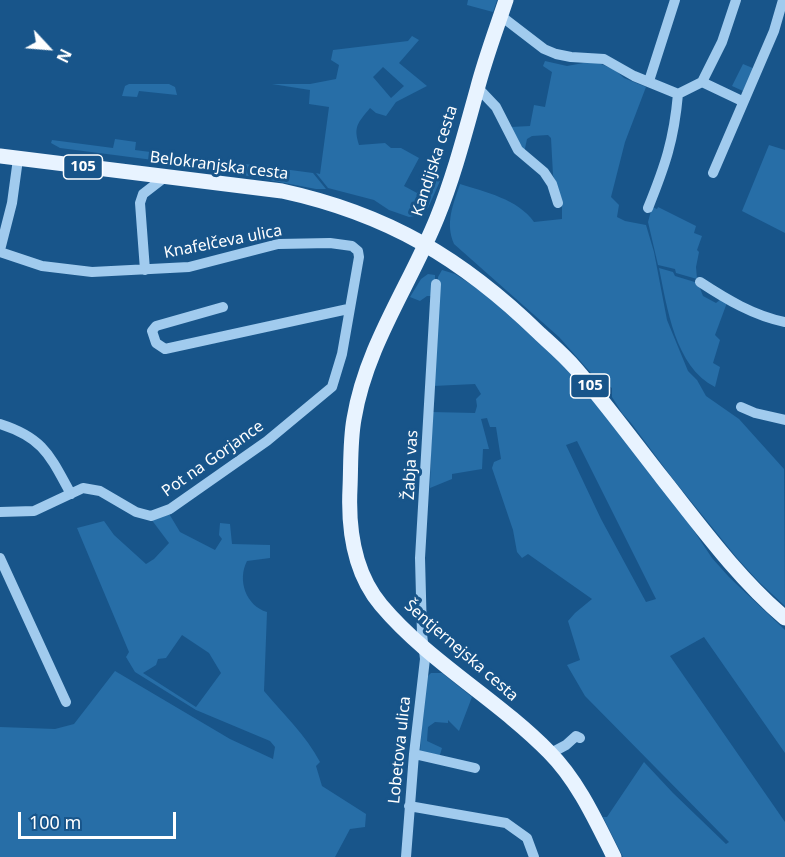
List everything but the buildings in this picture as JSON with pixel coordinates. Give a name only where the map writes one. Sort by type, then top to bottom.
[{"type":"main road","name":"Kandijska cesta","points":[[425,244],[452,176],[477,87],[506,0]]},
{"type":"main road","name":"Belokranjska cesta","points":[[0,156],[282,191],[319,199],[381,222],[425,244]]},
{"type":"main road","name":"105","points":[[425,244],[489,286],[575,368],[729,563],[785,618]]},
{"type":"main road","name":"Šentjernejska cesta","points":[[425,244],[384,327],[362,386],[354,420],[349,504],[355,556],[364,579],[380,603],[424,647],[551,753],[585,801],[614,857]]},
{"type":"street","points":[[650,81],[675,0]]},
{"type":"street","points":[[678,94],[702,82],[722,42],[736,0]]},
{"type":"street","points":[[713,173],[774,31],[783,0]]},
{"type":"street","points":[[501,16],[544,49],[571,57],[604,59],[634,76],[678,94]]},
{"type":"street","points":[[702,82],[742,101]]},
{"type":"street","points":[[477,87],[496,107],[518,150],[544,172],[552,184],[558,203]]},
{"type":"street","points":[[648,208],[674,136],[678,94]]},
{"type":"street","points":[[0,251],[12,203],[18,159]]},
{"type":"street","points":[[145,270],[140,203],[143,194],[165,177]]},
{"type":"street","name":"Knafelčeva ulica","points":[[0,251],[26,261],[65,270],[92,272],[189,267],[278,244],[330,243],[352,246],[358,251],[358,257],[342,354],[332,387]]},
{"type":"street","points":[[700,282],[744,308],[785,322]]},
{"type":"street","name":"Žabja vas","points":[[424,647],[420,558],[436,284]]},
{"type":"street","points":[[223,307],[156,326],[152,331],[156,343],[165,350],[348,309]]},
{"type":"street","name":"Pot na Gorjance","points":[[0,512],[34,511],[83,488],[100,491],[144,515],[151,516],[170,509],[267,441],[332,387]]},
{"type":"street","points":[[741,406],[755,413],[785,420]]},
{"type":"street","points":[[0,424],[16,429],[34,439],[48,452],[71,494]]},
{"type":"street","points":[[0,558],[66,702]]},
{"type":"street","name":"Lobetova ulica","points":[[406,857],[414,754],[425,659],[424,647]]},
{"type":"street","points":[[551,753],[566,745],[576,736],[580,738]]},
{"type":"street","points":[[414,754],[475,768]]},
{"type":"street","points":[[409,807],[506,823],[527,838],[534,857]]},
{"type":"shaded area","points":[[468,0],[497,0],[493,12],[467,5]]},
{"type":"shaded area","points":[[412,36],[419,40],[399,63],[427,86],[396,102],[386,116],[370,108],[360,121],[356,133],[359,145],[385,143],[391,148],[401,148],[419,158],[404,186],[417,193],[428,175],[440,181],[428,208],[421,215],[409,217],[389,210],[374,200],[328,188],[316,173],[320,174],[329,107],[309,104],[310,90],[272,84],[310,84],[336,79],[339,65],[331,60],[333,50],[408,41]],"holes":[[[383,67],[404,86],[391,98],[373,77]]]},
{"type":"shaded area","points":[[545,61],[567,66],[594,61],[646,87],[625,142],[611,197],[619,205],[617,217],[646,225],[654,252],[667,320],[688,371],[697,380],[706,396],[739,419],[784,469],[785,606],[737,558],[673,479],[622,413],[612,397],[612,388],[607,385],[606,390],[559,337],[454,244],[450,221],[460,184],[510,202],[519,207],[534,222],[562,219],[562,201],[553,175],[551,138],[548,135],[532,136],[527,139],[524,153],[511,127],[530,126],[534,105],[545,107],[552,72],[543,66]]},
{"type":"shaded area","points":[[743,64],[755,69],[743,91],[732,86]]},
{"type":"shaded area","points":[[129,84],[169,84],[175,87],[177,95],[139,91],[137,97],[122,96],[125,86]]},
{"type":"shaded area","points":[[115,139],[136,142],[135,150],[235,163],[233,173],[192,165],[60,148],[51,143],[52,140],[113,148]]},
{"type":"shaded area","points":[[769,145],[785,150],[785,233],[742,211]]},
{"type":"shaded area","points":[[238,163],[313,173],[326,189],[238,174]]},
{"type":"shaded area","points":[[652,207],[657,209],[658,207],[696,226],[694,233],[702,236],[697,250],[699,252],[696,267],[697,279],[676,273],[675,269],[658,265],[648,222]]},
{"type":"shaded area","points":[[659,268],[698,283],[703,296],[716,303],[722,298],[728,300],[715,335],[720,340],[713,363],[720,367],[715,387],[701,378],[682,351],[670,318]]},
{"type":"shaded area","points":[[442,270],[455,274],[489,296],[536,337],[570,372],[624,438],[686,519],[712,558],[785,630],[785,753],[704,637],[670,656],[785,822],[785,857],[623,857],[603,817],[607,817],[644,762],[726,844],[729,842],[585,696],[567,665],[580,660],[568,621],[592,599],[528,554],[522,558],[517,552],[513,530],[492,468],[494,462],[501,459],[496,427],[490,427],[487,418],[481,419],[489,449],[483,449],[482,469],[452,474],[452,479],[430,488],[432,412],[475,413],[476,399],[481,394],[475,384],[433,386],[438,277]],"holes":[[[577,441],[656,599],[646,602],[601,519],[566,445]]]},
{"type":"shaded area","points":[[428,274],[435,275],[435,296],[427,296],[420,301],[410,297],[421,279]]},
{"type":"shaded area","points":[[168,512],[180,532],[215,550],[222,539],[219,535],[220,523],[230,524],[232,544],[270,545],[270,558],[247,561],[243,576],[243,584],[249,598],[260,609],[267,612],[264,691],[314,752],[320,762],[316,766],[322,786],[366,814],[365,827],[350,829],[335,857],[0,857],[0,727],[55,729],[74,724],[115,671],[230,739],[273,759],[275,747],[270,741],[196,710],[135,672],[126,657],[129,652],[77,528],[104,521],[114,535],[146,564],[169,543],[151,519]],"holes":[[[182,635],[209,653],[221,673],[196,707],[143,673],[156,665],[158,659],[166,658]]]},
{"type":"shaded area","points":[[431,673],[442,673],[472,697],[459,731],[448,720],[448,723],[435,722],[428,727],[427,741],[442,748],[439,758],[420,752],[425,684]]}]
